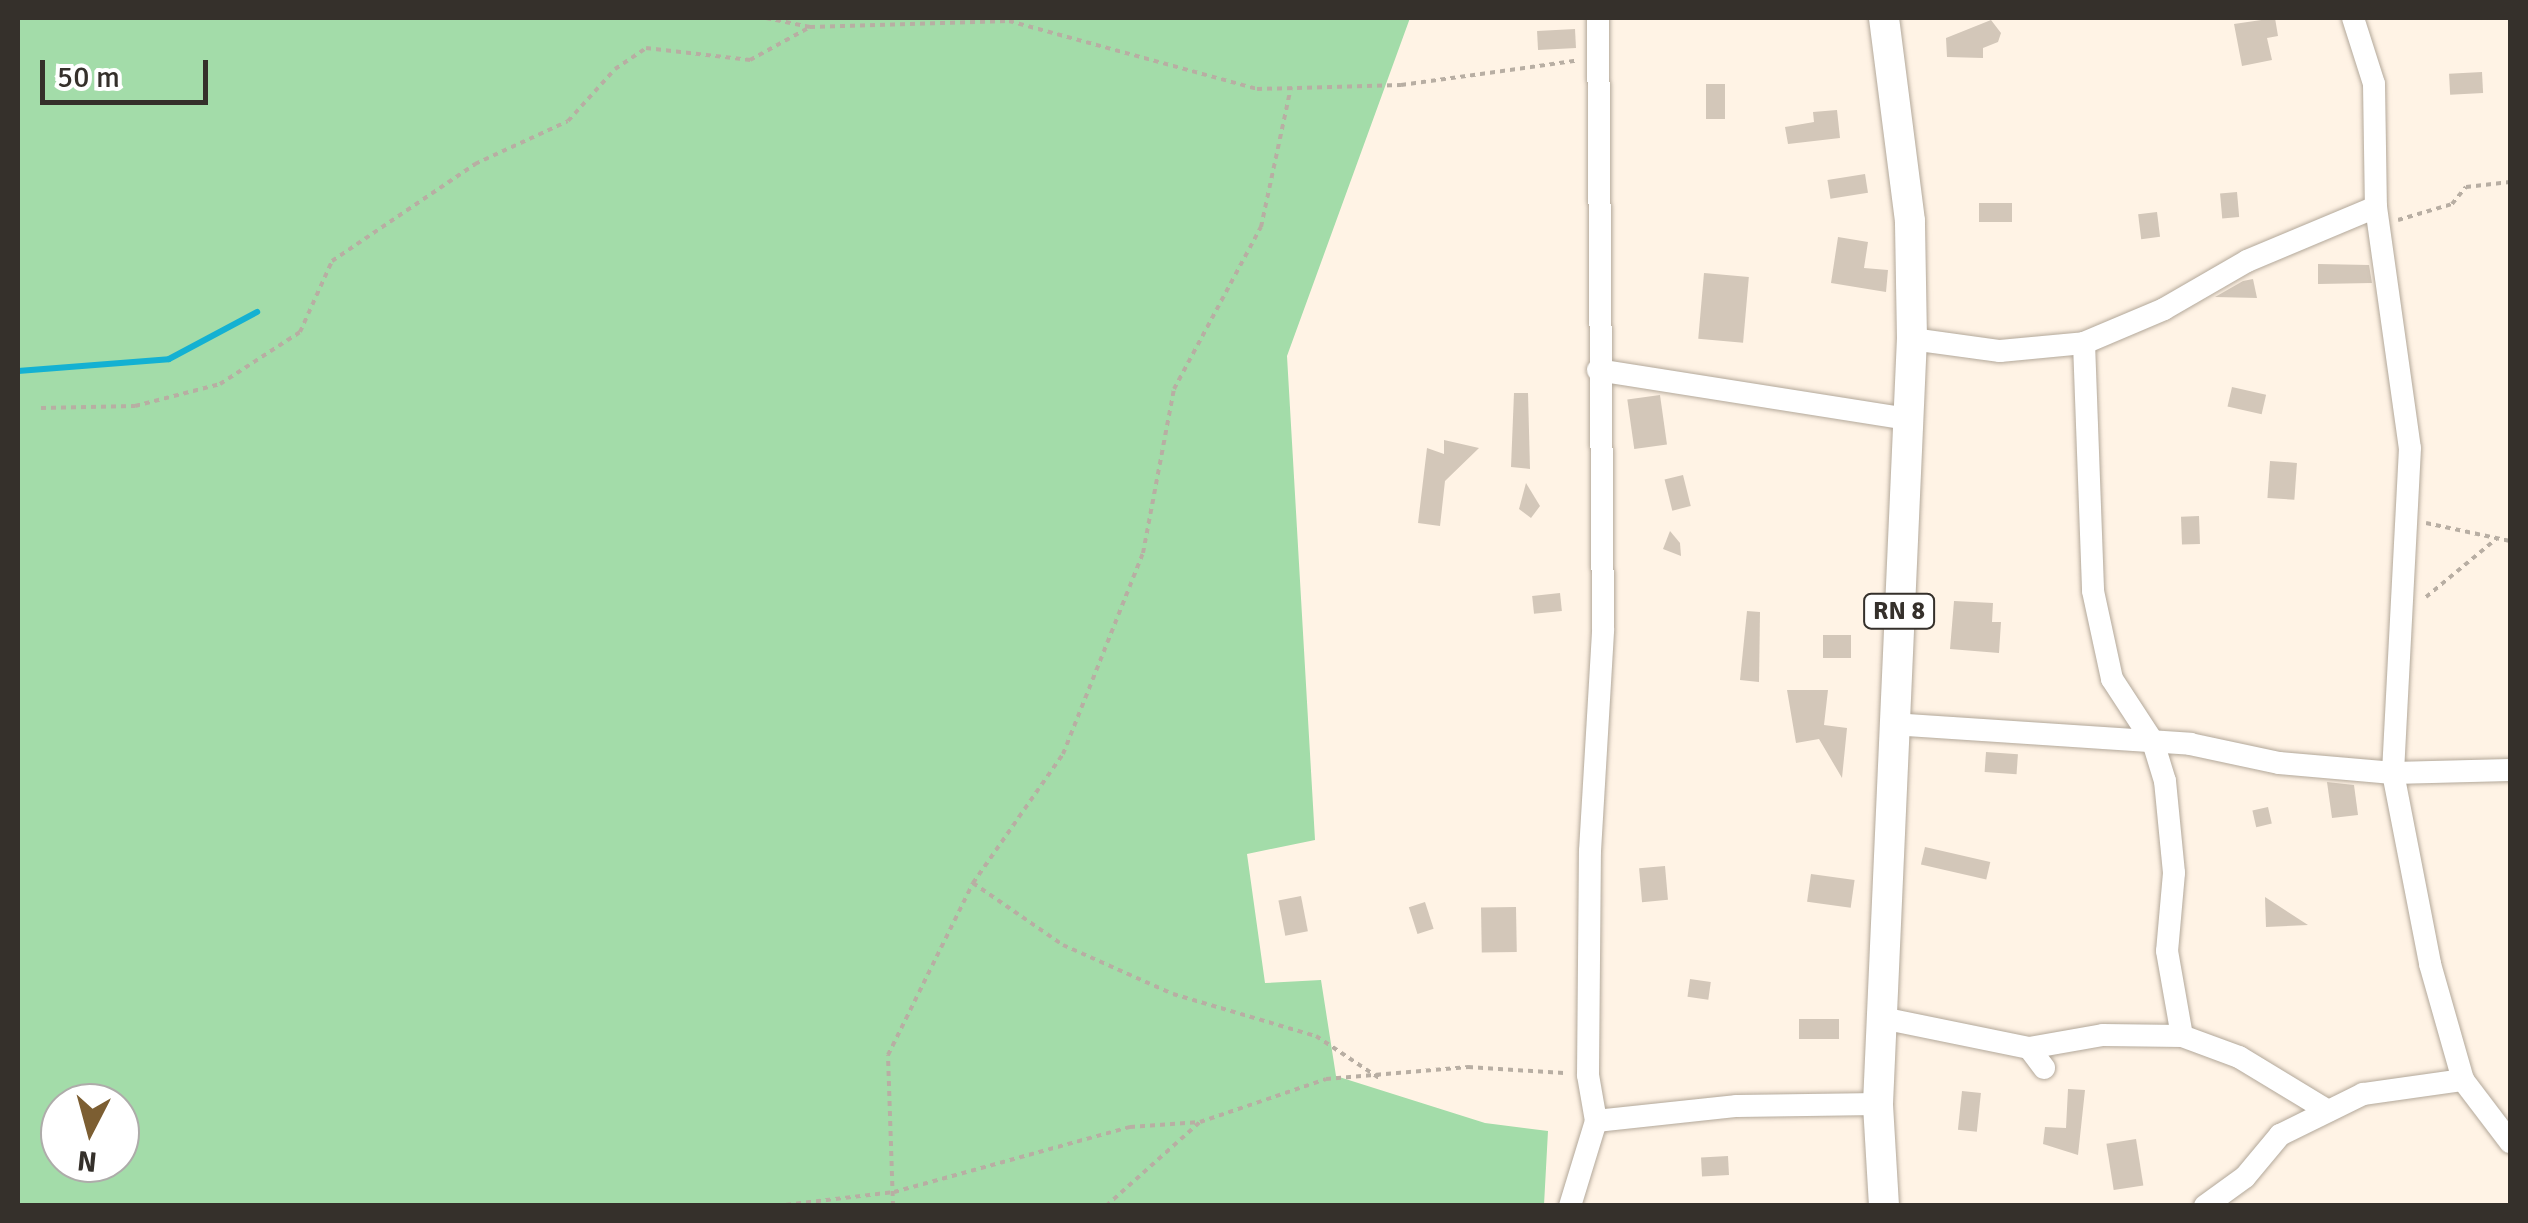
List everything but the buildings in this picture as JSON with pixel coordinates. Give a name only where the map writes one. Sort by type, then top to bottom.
[{"type":"main road","name":"RN 8","points":[[1884,18],[1910,221],[1912,338],[1878,1104],[1884,1206]]},
{"type":"street","points":[[1570,1206],[1596,1121],[1588,1075],[1590,851],[1603,629],[1598,18]]},
{"type":"street","points":[[2353,18],[2374,84],[2377,214],[2410,448],[2393,773],[2430,964],[2464,1080],[2510,1142]]},
{"type":"street","points":[[1912,338],[2000,351],[2084,343],[2164,309],[2247,261],[2377,214]]},
{"type":"street","points":[[2084,343],[2094,591],[2112,679],[2153,742],[2165,781],[2174,873],[2167,952],[2182,1036]]},
{"type":"street","points":[[1598,370],[1907,420]]},
{"type":"street","points":[[1892,724],[2153,742],[2279,763],[2393,773],[2510,770]]},
{"type":"street","points":[[1882,1018],[2030,1048],[2103,1035],[2182,1036],[2239,1056],[2328,1111]]},
{"type":"street","points":[[2030,1048],[2044,1068]]},
{"type":"street","points":[[2232,1206],[2246,1177],[2280,1135],[2363,1094],[2464,1080]]},
{"type":"street","points":[[1596,1121],[1738,1106],[1878,1104]]},
{"type":"street","points":[[2205,1206],[2246,1177]]},
{"type":"path","points":[[766,18],[810,27],[1008,21],[1256,88],[1400,85],[1600,58]]},
{"type":"path","points":[[41,408],[135,406],[220,384],[300,332],[332,261],[475,164],[568,121],[615,69],[646,48],[750,60],[810,27]]},
{"type":"path","points":[[893,1206],[888,1055],[972,883],[1070,736],[1143,553],[1174,389],[1260,227],[1291,87]]},
{"type":"path","points":[[2377,214],[2416,220],[2452,204],[2466,187],[2510,182]]},
{"type":"path","points":[[2408,516],[2510,541]]},
{"type":"path","points":[[2404,615],[2496,539]]},
{"type":"path","points":[[972,883],[1062,945],[1173,994],[1316,1036],[1380,1079]]},
{"type":"path","points":[[776,1206],[894,1192],[1130,1128],[1200,1122],[1326,1079],[1380,1079],[1468,1067],[1588,1075]]},
{"type":"path","points":[[1106,1206],[1200,1122]]},
{"type":"green space","points":[[18,18],[1410,18],[1287,356],[1315,840],[1247,854],[1265,983],[1321,980],[1336,1076],[1485,1123],[1548,1131],[1544,1205],[18,1205]]},
{"type":"waterway","points":[[18,371],[169,359],[257,312]]}]
